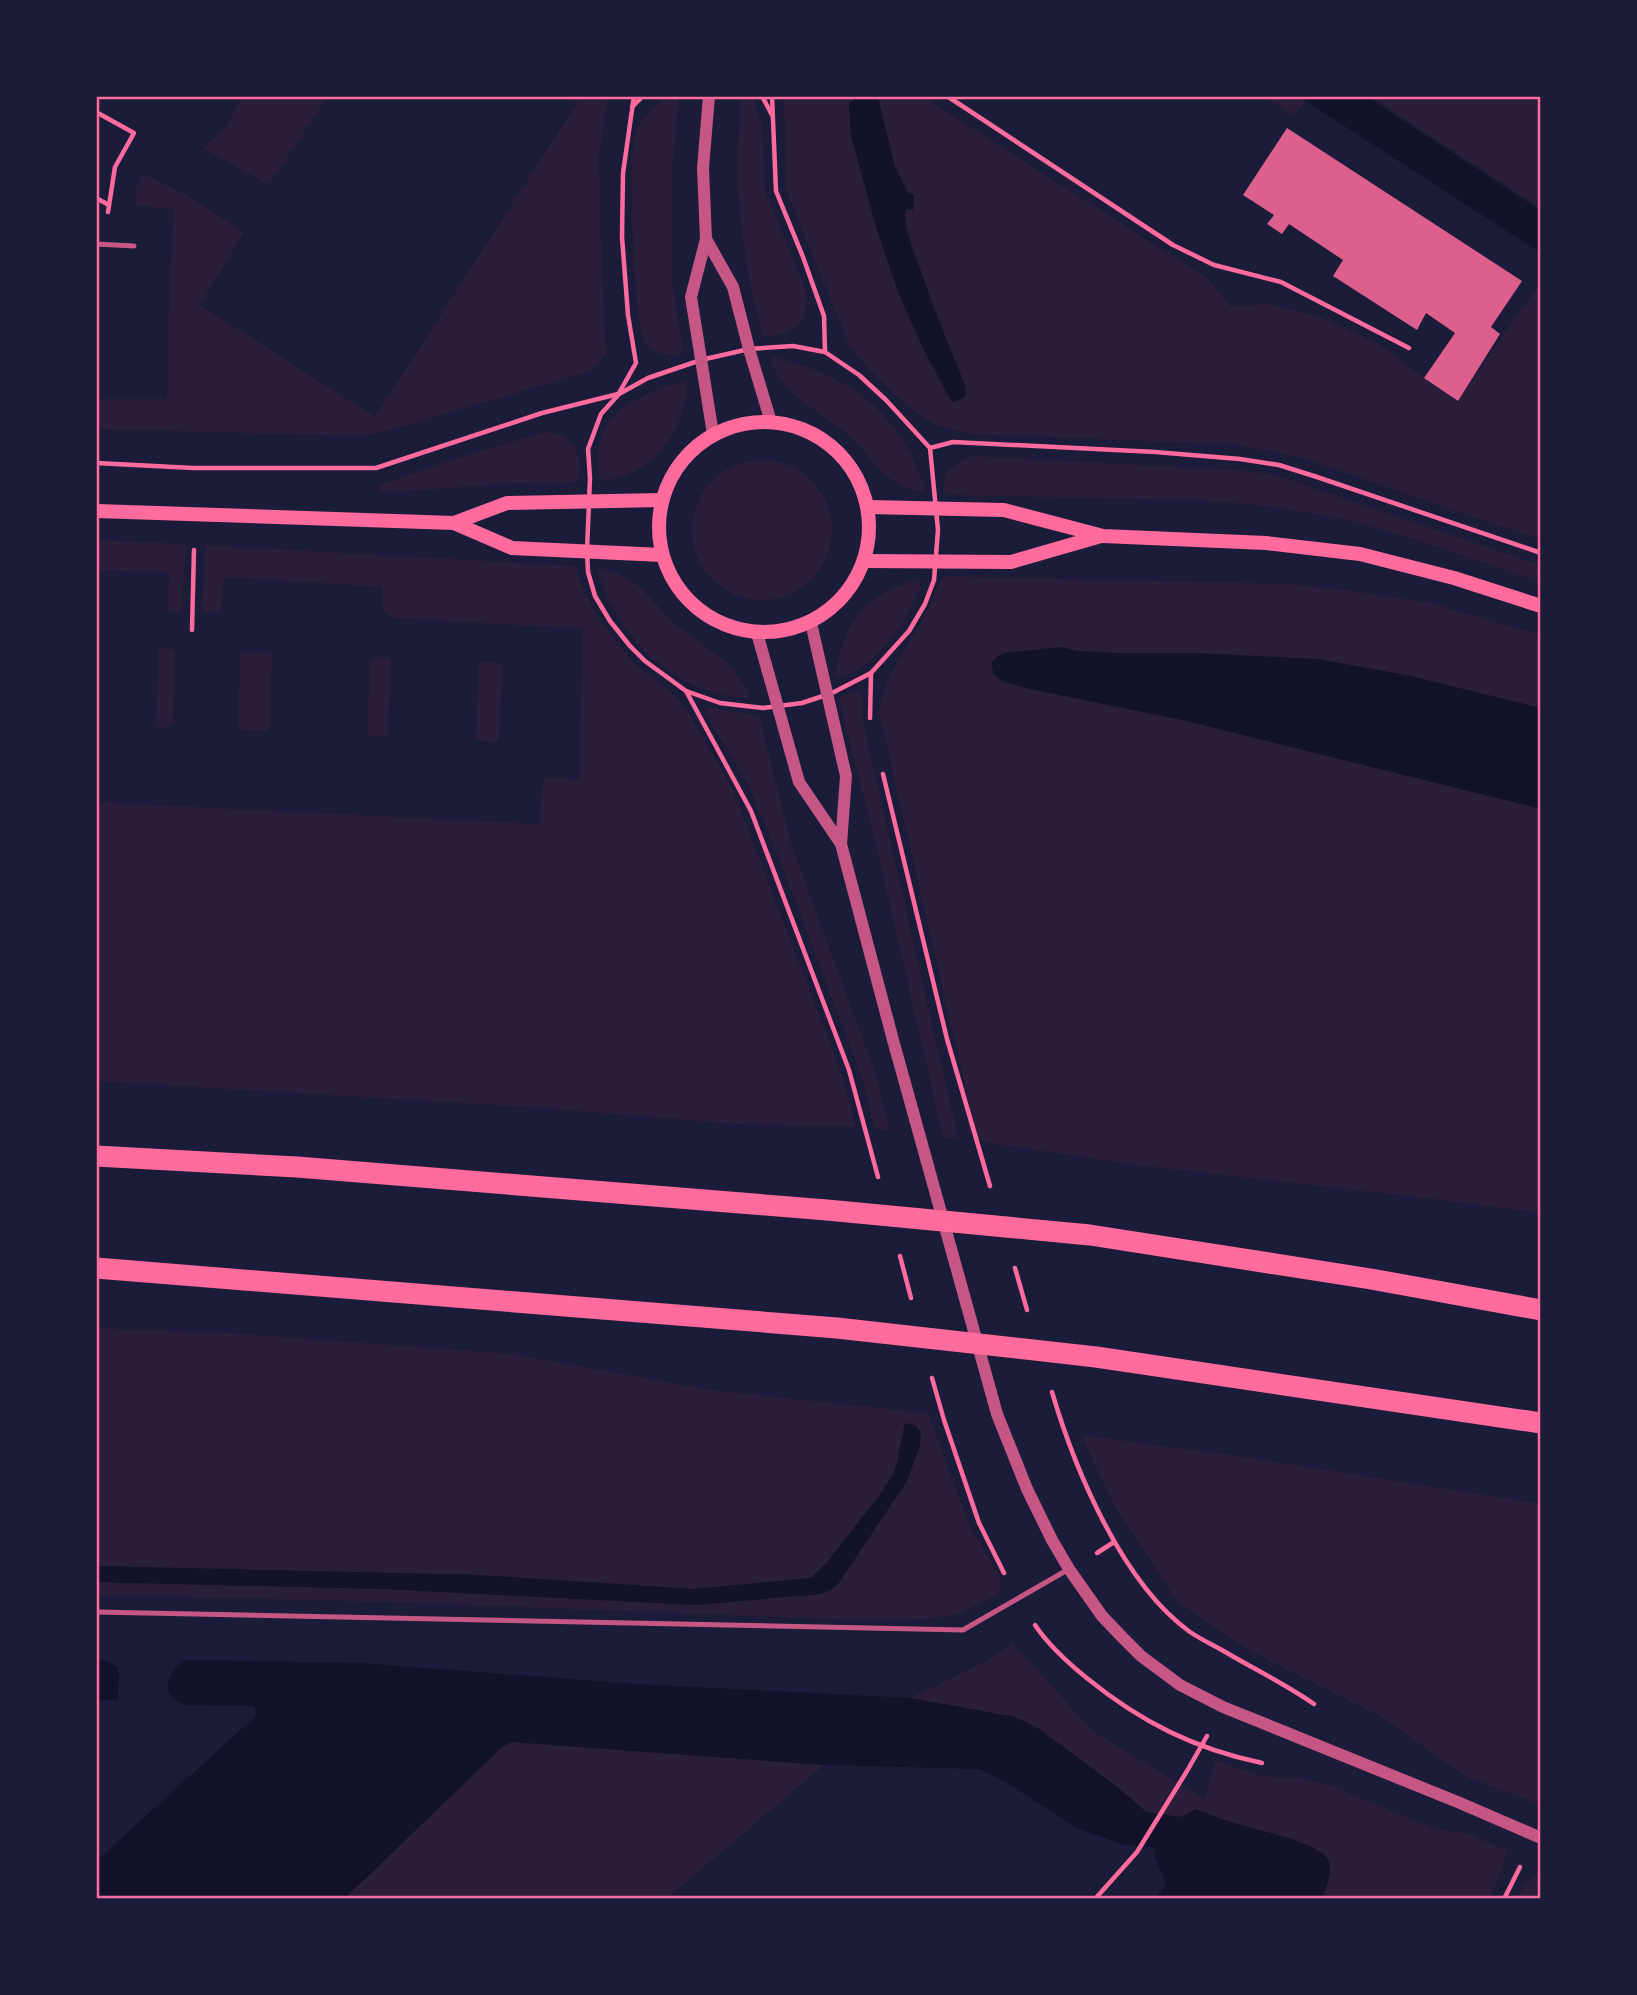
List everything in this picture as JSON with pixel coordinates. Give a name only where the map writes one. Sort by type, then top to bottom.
[{"type":"highway","points":[[96,1156],[297,1167],[827,1210],[1090,1235],[1371,1279],[1541,1310]]},
{"type":"highway","points":[[96,1268],[837,1328],[1096,1357],[1541,1423]]},
{"type":"main road","points":[[771,422],[798,427],[823,439],[844,458],[859,481],[868,507],[870,525],[865,561],[844,597],[811,623],[785,631],[757,633],[732,628],[708,617],[687,600],[672,579],[662,555],[658,528],[662,500],[672,474],[690,451],[713,434],[741,424],[771,422]]},
{"type":"main road","points":[[454,523],[507,503],[662,500]]},
{"type":"main road","points":[[868,507],[1004,510],[1102,536],[1266,543],[1360,554],[1454,578],[1541,606]]},
{"type":"main road","points":[[96,511],[454,523],[512,548],[662,555]]},
{"type":"main road","points":[[865,561],[1011,562],[1102,536]]},
{"type":"street","points":[[709,96],[703,168],[706,239],[691,297],[713,434]]},
{"type":"street","points":[[706,239],[733,287],[771,422]]},
{"type":"street","points":[[811,623],[846,776],[841,844],[893,1040],[997,1414],[1027,1489],[1069,1569],[1102,1616],[1141,1656],[1180,1685],[1223,1706],[1541,1838]]},
{"type":"street","points":[[757,633],[799,782],[841,844]]},
{"type":"lane","points":[[100,244],[134,246]]},
{"type":"lane","points":[[96,1612],[963,1630],[1069,1569]]},
{"type":"path","points":[[96,463],[193,468],[376,468],[542,413],[619,394],[636,363],[628,314],[622,237],[623,173],[634,96]]},
{"type":"path","points":[[632,108],[643,96]]},
{"type":"path","points":[[762,96],[772,116]]},
{"type":"path","points":[[772,96],[776,191],[824,316],[825,352],[859,375],[930,448],[953,442],[1141,452],[1240,459],[1279,465],[1541,553]]},
{"type":"path","points":[[947,96],[1172,245],[1214,265],[1281,282],[1409,348]]},
{"type":"path","points":[[96,112],[134,133],[115,167],[100,244]]},
{"type":"path","points":[[96,198],[109,205]]},
{"type":"path","points":[[870,721],[871,673]]},
{"type":"path","points":[[685,691],[751,811],[844,1056]]},
{"type":"path","points":[[883,773],[947,1039],[994,1198]]},
{"type":"path","points":[[1014,1265],[1030,1317]]},
{"type":"path","points":[[1049,1384],[1077,1466],[1114,1542],[1154,1599],[1171,1618],[1193,1634],[1299,1693],[1322,1709]]},
{"type":"path","points":[[1095,1899],[1137,1852],[1223,1706]]},
{"type":"shaded area","points":[[242,96],[328,96],[269,185],[203,148],[226,127]]},
{"type":"shaded area","points":[[567,96],[608,96],[599,154],[606,355],[591,371],[364,436],[96,429],[96,399],[167,399],[174,209],[137,206],[135,192],[141,175],[187,195],[244,232],[200,305],[375,417],[577,103]]},
{"type":"shaded area","points":[[667,96],[679,96],[672,170],[672,283],[683,351],[681,355],[658,353],[647,345],[638,309],[633,244],[634,138],[643,120]]},
{"type":"shaded area","points":[[741,96],[753,96],[762,125],[765,190],[805,289],[803,318],[788,331],[771,336],[762,335],[747,269],[737,166]]},
{"type":"shaded area","points":[[784,96],[864,96],[855,98],[849,104],[851,135],[871,211],[898,292],[924,351],[952,402],[962,399],[905,222],[905,212],[907,209],[912,210],[908,193],[895,167],[877,96],[922,96],[1208,279],[1230,306],[1267,304],[1316,315],[1379,344],[1457,401],[1541,282],[1541,540],[1302,458],[1239,445],[971,434],[948,429],[929,420],[891,391],[850,347],[786,189]]},
{"type":"shaded area","points":[[1263,96],[1282,96],[1289,99],[1295,96],[1305,101],[1294,116]]},
{"type":"shaded area","points":[[1298,96],[1366,96],[1541,211],[1541,253]]},
{"type":"shaded area","points":[[1370,96],[1541,96],[1541,209]]},
{"type":"shaded area","points":[[878,97],[895,167],[908,193],[914,195],[913,210],[907,209],[905,212],[908,236],[965,385],[966,395],[962,399],[952,402],[924,350],[899,294],[878,233],[851,135],[849,104],[855,98]]},
{"type":"shaded area","points":[[774,357],[827,375],[869,401],[901,437],[914,461],[925,488],[924,492],[910,489],[889,478],[848,435],[795,395],[777,374],[770,361]]},
{"type":"shaded area","points":[[679,382],[685,382],[687,385],[682,413],[662,449],[652,459],[628,474],[614,479],[601,479],[599,448],[609,422],[628,404]]},
{"type":"shaded area","points":[[545,432],[562,435],[576,450],[580,469],[576,482],[518,483],[381,493],[379,485]]},
{"type":"shaded area","points":[[975,456],[1238,470],[1276,475],[1541,565],[1541,582],[1405,536],[1304,512],[1248,504],[1188,500],[945,495],[944,480],[947,474],[961,460]]},
{"type":"shaded area","points":[[762,460],[789,466],[811,481],[826,503],[832,530],[826,557],[811,579],[789,594],[762,600],[735,594],[713,579],[698,557],[692,530],[698,503],[713,481],[735,466]]},
{"type":"shaded area","points":[[96,540],[186,544],[182,610],[169,611],[167,608],[169,573],[96,570]]},
{"type":"shaded area","points":[[205,545],[576,566],[582,587],[601,622],[633,662],[668,689],[688,712],[733,790],[842,1075],[856,1127],[735,1124],[541,1108],[96,1081],[96,802],[539,824],[543,780],[579,779],[583,629],[395,618],[384,610],[382,587],[224,577],[221,610],[218,613],[205,612],[202,609]]},
{"type":"shaded area","points":[[601,568],[620,574],[639,586],[676,625],[728,663],[750,693],[748,698],[722,695],[697,687],[654,659],[619,619],[598,572]]},
{"type":"shaded area","points":[[943,576],[1292,584],[1431,603],[1541,635],[1541,1213],[1128,1164],[978,1141],[879,713],[891,674],[925,616]]},
{"type":"shaded area","points":[[918,580],[921,585],[916,599],[889,641],[865,664],[838,679],[836,674],[844,640],[860,612],[885,592]]},
{"type":"shaded area","points":[[1059,647],[1119,653],[1195,653],[1318,659],[1406,675],[1541,708],[1541,809],[1182,720],[1025,688],[1002,681],[992,669],[992,662],[1005,653]]},
{"type":"shaded area","points":[[173,649],[175,652],[173,724],[168,728],[156,725],[159,650]]},
{"type":"shaded area","points":[[244,651],[272,653],[270,728],[267,731],[238,730],[240,654]]},
{"type":"shaded area","points":[[374,657],[389,657],[391,662],[388,733],[383,737],[369,736],[367,733],[370,660]]},
{"type":"shaded area","points":[[482,662],[503,665],[497,742],[479,741],[476,738],[479,665]]},
{"type":"shaded area","points":[[856,690],[862,693],[863,722],[958,1138],[943,1137],[881,866],[839,701],[841,696]]},
{"type":"shaded area","points":[[708,707],[759,716],[792,846],[874,1070],[890,1131],[875,1129],[861,1075],[783,868],[748,784],[705,713]]},
{"type":"shaded area","points":[[96,1328],[230,1333],[512,1354],[711,1390],[928,1413],[971,1529],[1000,1576],[1000,1592],[963,1612],[947,1616],[858,1620],[388,1602],[96,1595],[96,1582],[384,1589],[696,1605],[818,1594],[838,1584],[907,1481],[915,1425],[905,1424],[897,1463],[879,1496],[828,1561],[811,1578],[694,1589],[478,1575],[96,1566]]},
{"type":"shaded area","points":[[905,1423],[915,1425],[921,1432],[920,1446],[907,1481],[838,1584],[829,1591],[808,1596],[696,1605],[384,1589],[96,1582],[96,1566],[478,1575],[694,1589],[811,1578],[828,1561],[893,1475]]},
{"type":"shaded area","points":[[1081,1435],[1238,1456],[1541,1504],[1541,1805],[1467,1777],[1381,1717],[1271,1662],[1231,1639],[1176,1600],[1114,1505]]},
{"type":"shaded area","points":[[1012,1643],[1094,1732],[1205,1799],[1215,1760],[1262,1776],[1304,1779],[1332,1786],[1435,1829],[1467,1833],[1508,1851],[1490,1899],[1337,1899],[1325,1894],[1330,1869],[1328,1858],[1313,1849],[1196,1809],[1180,1817],[1146,1812],[1039,1729],[1015,1717],[910,1698],[992,1658]]},
{"type":"shaded area","points":[[187,1660],[361,1663],[635,1684],[910,1698],[1015,1717],[1039,1729],[1146,1812],[1180,1817],[1196,1809],[1303,1843],[1327,1858],[1329,1878],[1321,1899],[1249,1899],[1234,1896],[1219,1899],[1155,1899],[1166,1884],[1154,1847],[1124,1845],[1077,1828],[980,1769],[824,1765],[511,1742],[501,1748],[344,1899],[96,1899],[96,1861],[256,1716],[255,1706],[189,1705],[172,1697],[169,1678],[179,1665]]},
{"type":"shaded area","points":[[96,1661],[107,1661],[119,1668],[116,1700],[96,1701]]},
{"type":"shaded area","points":[[511,1742],[824,1765],[666,1899],[344,1899],[501,1748]]},
{"type":"shaded area","points":[[1541,1873],[1541,1899],[1517,1899],[1526,1881]]},
{"type":"building","points":[[1287,128],[1522,281],[1491,327],[1500,334],[1458,401],[1424,378],[1455,333],[1426,313],[1417,330],[1333,276],[1343,260],[1289,224],[1282,234],[1267,224],[1274,215],[1243,195]]}]
